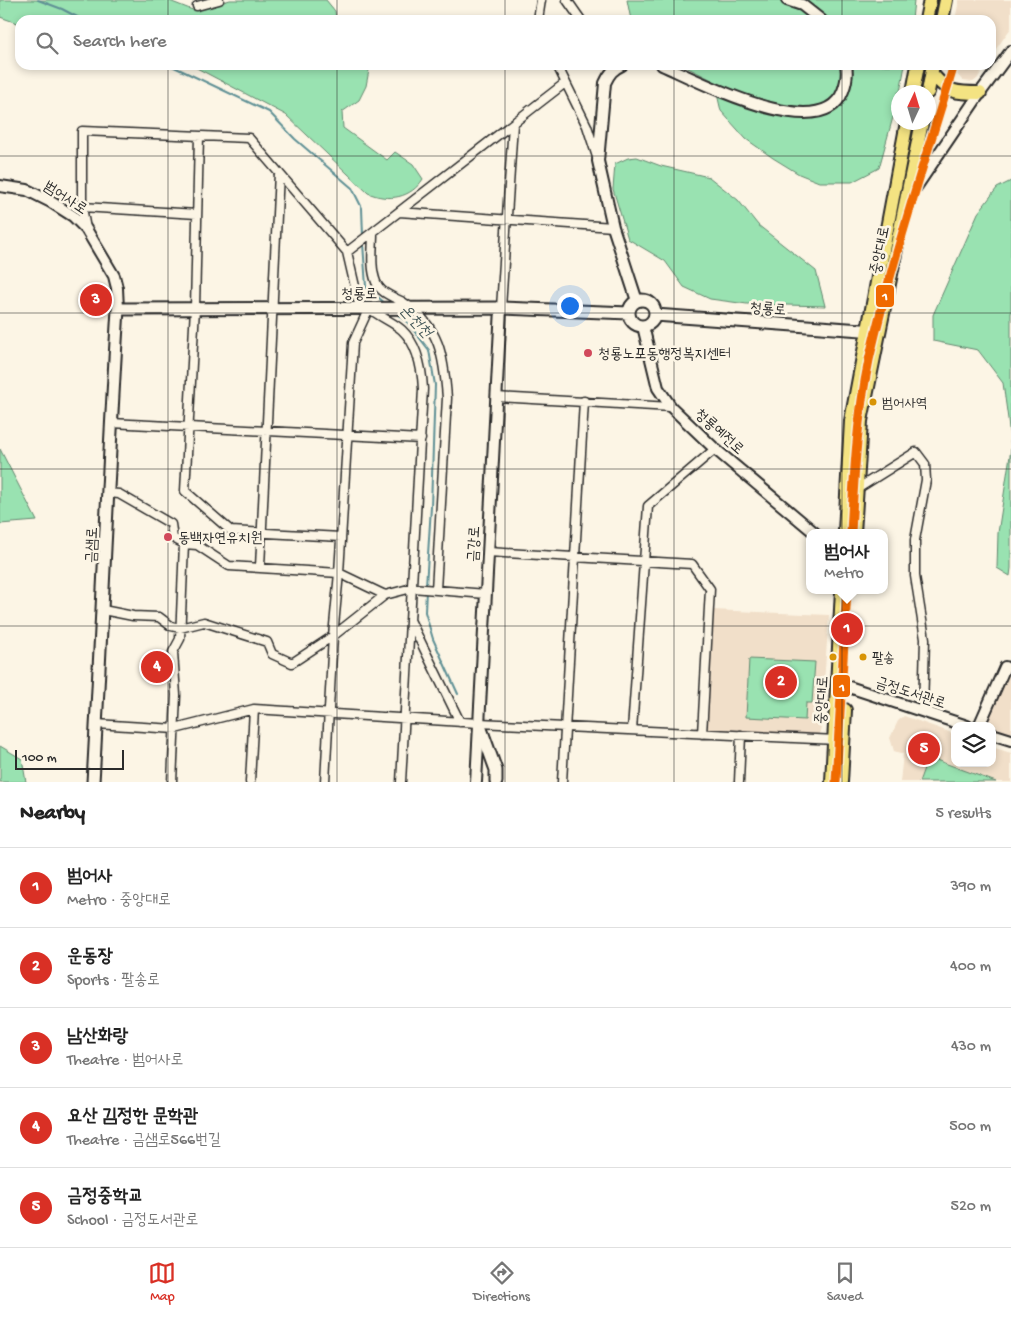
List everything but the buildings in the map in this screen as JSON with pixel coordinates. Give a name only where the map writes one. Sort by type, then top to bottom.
[{"type":"main road","points":[[927,15],[930,0]]},
{"type":"main road","points":[[943,15],[946,0]]},
{"type":"main road","points":[[914,85],[917,70]]},
{"type":"main road","points":[[933,70],[947,89],[957,93],[980,93]]},
{"type":"main road","points":[[930,85],[933,70]]},
{"type":"main road","name":"중앙대로","points":[[854,529],[861,421],[906,130]]},
{"type":"main road","name":"중앙대로","points":[[845,529],[851,421],[874,331],[920,130]]},
{"type":"main road","points":[[643,300],[651,304],[655,311],[651,322],[643,326],[635,324],[629,313],[632,305],[638,301],[643,300]]},
{"type":"main road","name":"청룡로","points":[[118,309],[501,308],[629,313]]},
{"type":"main road","name":"금샘로","points":[[93,782],[118,309]]},
{"type":"main road","name":"청룡로","points":[[655,315],[874,331]]},
{"type":"main road","name":"중앙대로","points":[[841,782],[842,594]]},
{"type":"main road","name":"중앙대로","points":[[832,782],[840,740],[846,686],[850,594]]},
{"type":"main road","points":[[479,723],[496,770],[496,782]]},
{"type":"street","points":[[197,6],[219,0]]},
{"type":"street","points":[[539,15],[541,0]]},
{"type":"street","points":[[567,0],[578,15]]},
{"type":"street","points":[[787,0],[802,5],[815,15]]},
{"type":"street","points":[[904,204],[1011,51]]},
{"type":"street","points":[[559,70],[587,126],[598,161],[613,227],[638,301]]},
{"type":"street","points":[[598,161],[605,83],[613,70]]},
{"type":"street","points":[[673,70],[732,96],[789,113],[827,110],[839,101],[845,84],[847,70]]},
{"type":"street","points":[[347,252],[565,83]]},
{"type":"street","points":[[501,308],[513,124]]},
{"type":"street","points":[[86,229],[82,207],[82,131],[249,138],[347,252],[364,308],[353,342],[325,782]]},
{"type":"street","points":[[199,136],[195,308],[185,491],[231,531],[341,537]]},
{"type":"street","points":[[260,567],[279,173]]},
{"type":"street","name":"범어사로","points":[[0,186],[27,190],[73,216],[86,229],[114,276],[118,288],[118,309]]},
{"type":"street","points":[[82,207],[197,214]]},
{"type":"street","points":[[399,212],[613,227]]},
{"type":"street","points":[[374,232],[373,266],[376,283],[383,291],[411,308],[427,322],[438,343],[445,369],[447,407],[434,590]]},
{"type":"street","points":[[364,308],[403,331],[412,344],[422,372],[423,389],[415,588],[410,620],[401,782]]},
{"type":"street","name":"금강로","points":[[476,782],[501,308]]},
{"type":"street","name":"청룡예전로","points":[[643,326],[658,388],[671,407],[715,449],[811,529]]},
{"type":"street","points":[[496,397],[671,407]]},
{"type":"street","points":[[562,782],[584,402]]},
{"type":"street","points":[[111,423],[421,439]]},
{"type":"street","points":[[632,730],[648,506],[715,449]]},
{"type":"street","points":[[857,490],[916,452],[924,464],[926,480],[915,540],[916,576],[925,639],[923,711]]},
{"type":"street","points":[[108,493],[120,494],[171,524],[173,538],[184,544],[197,545],[229,566],[339,573],[385,595]]},
{"type":"street","points":[[172,782],[176,695],[173,652],[180,639],[184,544]]},
{"type":"street","points":[[488,552],[692,564],[710,589],[702,734]]},
{"type":"street","points":[[103,610],[133,616],[159,617],[171,626],[180,628],[204,622],[220,626],[267,642],[272,654],[292,663],[333,636],[385,595],[415,588],[486,594]]},
{"type":"street","points":[[410,620],[460,722]]},
{"type":"street","points":[[981,722],[1004,667]]},
{"type":"street","name":"금정도서관로","points":[[846,686],[955,722]]},
{"type":"street","points":[[96,724],[175,729],[254,709],[460,722],[840,740]]},
{"type":"street","points":[[250,782],[254,709]]},
{"type":"street","points":[[996,735],[1011,740]]},
{"type":"street","points":[[739,782],[741,736]]},
{"type":"shaded area","points":[[959,0],[1011,0],[1011,28],[996,49],[996,15],[956,15]]},
{"type":"shaded area","points":[[953,70],[983,70],[973,82],[963,81]]},
{"type":"shaded area","points":[[712,610],[829,615],[820,737],[704,730]]},
{"type":"shaded area","points":[[1011,666],[1011,734],[996,729],[996,722],[984,722]]},
{"type":"shaded area","points":[[904,716],[951,733],[951,767],[996,767],[996,748],[1011,753],[1011,782],[900,782],[903,754],[894,751],[890,738],[898,721]]},
{"type":"green space","points":[[0,0],[167,0],[195,11],[230,0],[326,0],[335,11],[335,15],[15,15],[15,22],[0,17]]},
{"type":"green space","points":[[627,0],[914,0],[912,15],[630,15]]},
{"type":"green space","points":[[200,70],[369,70],[366,86],[359,100],[342,112],[343,128],[387,160],[395,152],[413,164],[423,179],[412,190],[399,197],[391,198],[368,193],[286,115]]},
{"type":"green space","points":[[692,70],[904,70],[901,85],[891,85],[891,124],[879,168],[852,182],[819,182],[799,174],[746,139],[721,111],[714,81]]},
{"type":"green space","points":[[637,157],[661,166],[709,177],[738,200],[758,225],[816,271],[825,306],[747,304],[710,299],[684,287],[665,261],[628,239],[613,189],[615,164],[628,158]]},
{"type":"green space","points":[[1011,181],[1011,449],[1003,383],[978,350],[933,341],[933,315],[978,213],[997,188]]},
{"type":"green space","points":[[0,449],[37,521],[0,524]]},
{"type":"green space","points":[[1011,449],[1010,576],[997,568],[998,533]]},
{"type":"green space","points":[[749,659],[815,662],[812,703],[806,703],[805,720],[746,717]]},
{"type":"green space","points":[[0,746],[22,759],[26,782],[0,782]]},
{"type":"green space","points":[[928,757],[996,782],[919,782]]},
{"type":"waterway","name":"온천천","points":[[38,0],[73,15]]},
{"type":"waterway","name":"온천천","points":[[181,70],[269,112],[295,139],[352,188],[362,208],[363,236]]},
{"type":"waterway","name":"온천천","points":[[363,243],[366,287],[386,304]]},
{"type":"waterway","name":"온천천","points":[[397,314],[407,322],[429,350],[435,385],[426,586]]},
{"type":"waterway","name":"온천천","points":[[426,590],[425,612],[433,639],[458,694]]},
{"type":"transit line","name":"1","points":[[851,529],[859,424],[869,360],[898,249],[952,70]]},
{"type":"transit line","name":"1","points":[[836,782],[847,594]]},
{"type":"place","name":"남산화랑","points":[[96,300]]},
{"type":"place","name":"청룡노포동행정복지센터","points":[[588,353]]},
{"type":"place","name":"범어사역","points":[[873,402]]},
{"type":"place","name":"동백자연유치원","points":[[168,537]]},
{"type":"place","name":"범어사","points":[[847,629]]},
{"type":"place","name":"팔송","points":[[863,657]]},
{"type":"place","name":"요산 김정한 문학관","points":[[157,667]]},
{"type":"place","name":"운동장","points":[[781,682]]},
{"type":"place","name":"금정중학교","points":[[924,749]]}]
